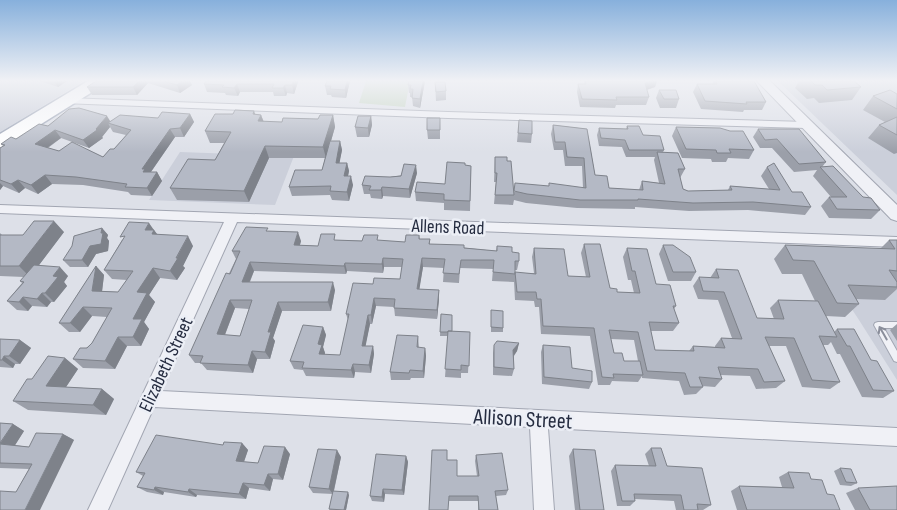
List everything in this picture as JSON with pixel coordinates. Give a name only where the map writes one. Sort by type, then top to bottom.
[{"type":"main road","points":[[0,142],[60,105]]},
{"type":"street","points":[[170,105],[807,125]]},
{"type":"street","points":[[787,105],[897,215]]},
{"type":"street","name":"Allens Road","points":[[0,209],[897,242]]},
{"type":"street","name":"Elizabeth Street","points":[[98,510],[232,217]]},
{"type":"street","name":"Allison Street","points":[[149,399],[897,437]]},
{"type":"street","points":[[538,418],[544,510]]},
{"type":"lane","points":[[897,324],[878,325],[897,358]]},
{"type":"shaded area","points":[[0,105],[45,105],[0,132]]},
{"type":"shaded area","points":[[803,105],[897,105],[897,195]]},
{"type":"shaded area","points":[[180,152],[294,156],[275,205],[149,200]]},
{"type":"shaded area","points":[[815,253],[897,256],[897,380],[859,320]]},
{"type":"green space","points":[[380,105],[405,105],[405,107]]},
{"type":"building","points":[[889,105],[897,105],[897,109]]},
{"type":"building","points":[[79,108],[107,116],[97,130],[83,140],[55,130],[35,144],[59,151],[72,142],[103,157],[110,149],[114,149],[131,130],[108,123],[120,115],[158,118],[162,112],[190,114],[180,128],[170,129],[142,169],[145,169],[143,172],[157,172],[147,188],[125,187],[127,184],[76,177],[45,175],[31,185],[18,180],[11,184],[0,180],[0,148],[5,145],[1,144],[11,137],[16,139],[39,124],[48,126],[69,109]]},
{"type":"building","points":[[235,110],[254,111],[253,114],[261,115],[258,121],[282,122],[283,118],[318,119],[320,115],[333,115],[323,147],[265,146],[244,191],[170,188],[188,159],[215,160],[231,132],[205,131],[215,114],[233,114]]},
{"type":"building","points":[[358,116],[371,116],[368,128],[355,127]]},
{"type":"building","points":[[897,117],[897,135],[879,125]]},
{"type":"building","points":[[427,118],[440,118],[440,130],[427,130]]},
{"type":"building","points":[[519,120],[532,121],[532,134],[518,133]]},
{"type":"building","points":[[553,125],[587,129],[595,175],[607,176],[609,188],[643,190],[642,181],[665,184],[657,152],[678,153],[685,169],[678,169],[683,189],[688,191],[732,190],[730,186],[780,190],[767,167],[774,163],[792,192],[802,192],[811,207],[753,202],[693,203],[638,199],[580,200],[514,191],[515,183],[549,186],[549,183],[586,188],[584,158],[567,157],[565,142],[555,142]]},
{"type":"building","points":[[627,126],[639,126],[643,135],[660,136],[664,150],[629,150],[625,140],[601,138],[599,128],[628,129]]},
{"type":"building","points":[[676,127],[720,128],[730,131],[743,131],[754,150],[729,149],[731,153],[717,153],[716,150],[686,149]]},
{"type":"building","points":[[758,129],[799,129],[826,162],[799,164],[777,139],[765,140]]},
{"type":"building","points":[[330,141],[340,141],[336,163],[347,163],[344,176],[351,176],[347,192],[330,191],[331,186],[289,187],[295,170],[322,170]]},
{"type":"building","points":[[495,157],[507,157],[507,161],[511,161],[514,195],[495,195],[497,173],[495,173]]},
{"type":"building","points":[[447,162],[465,163],[465,165],[471,166],[470,201],[444,200],[444,194],[415,192],[417,182],[445,184]]},
{"type":"building","points":[[404,164],[416,165],[409,189],[382,187],[381,190],[369,190],[371,186],[362,185],[365,176],[401,176]]},
{"type":"building","points":[[833,166],[863,197],[871,198],[880,210],[837,209],[829,197],[847,197],[820,167]]},
{"type":"building","points":[[34,221],[54,221],[19,266],[0,266],[0,235],[23,235]]},
{"type":"building","points":[[129,222],[149,223],[145,230],[154,230],[152,234],[188,236],[170,271],[153,268],[137,292],[147,293],[133,319],[142,319],[133,337],[118,337],[105,361],[73,359],[80,348],[87,348],[92,343],[112,308],[83,307],[70,323],[59,323],[96,266],[92,291],[118,292],[133,271],[104,270],[125,236],[120,237]]},
{"type":"building","points":[[246,227],[268,228],[266,231],[298,232],[294,245],[318,246],[321,234],[335,234],[334,240],[362,241],[364,235],[378,235],[377,240],[405,242],[406,235],[419,235],[419,239],[430,239],[429,244],[464,245],[464,248],[497,251],[497,246],[512,247],[512,252],[519,253],[519,261],[515,261],[515,274],[493,272],[494,260],[461,260],[459,274],[443,273],[445,259],[422,258],[417,289],[439,290],[437,310],[394,308],[395,299],[374,298],[371,315],[368,315],[362,346],[373,346],[369,365],[353,364],[351,370],[302,368],[304,362],[290,361],[303,325],[323,327],[318,344],[322,345],[319,354],[340,355],[349,314],[346,314],[353,283],[373,284],[374,278],[400,279],[403,259],[383,258],[382,264],[345,263],[344,266],[250,262],[242,282],[333,282],[328,302],[278,302],[268,332],[271,332],[265,352],[252,351],[248,365],[200,363],[203,356],[189,355],[226,273],[230,274],[240,251],[232,251]],"holes":[[[230,300],[252,300],[240,336],[217,334]]]},
{"type":"building","points":[[102,228],[101,244],[90,246],[82,260],[63,260],[72,246],[74,236]]},
{"type":"building","points":[[889,240],[897,240],[897,271],[889,270],[897,282],[897,287],[848,285],[859,304],[837,303],[814,261],[793,260],[785,245],[895,249]]},
{"type":"building","points":[[584,244],[600,244],[610,288],[617,289],[617,292],[640,293],[635,271],[632,271],[627,248],[647,249],[656,284],[670,285],[676,306],[673,306],[679,323],[649,322],[655,350],[694,351],[693,346],[725,348],[721,338],[742,339],[724,292],[703,291],[699,277],[719,278],[716,269],[738,270],[757,318],[784,319],[778,300],[818,301],[837,337],[819,336],[840,382],[812,380],[794,338],[765,337],[785,381],[764,382],[758,369],[718,367],[722,379],[699,377],[703,387],[690,387],[685,373],[647,371],[638,332],[609,330],[614,353],[622,353],[624,361],[640,361],[643,375],[613,374],[614,378],[602,377],[594,328],[543,326],[541,299],[537,299],[536,292],[517,292],[515,272],[536,274],[534,248],[564,249],[568,276],[590,277]]},
{"type":"building","points":[[663,245],[673,245],[690,257],[696,272],[673,272]]},
{"type":"building","points":[[34,265],[60,267],[53,276],[58,277],[45,293],[42,293],[37,299],[23,297],[19,302],[7,301],[24,282],[20,281]]},
{"type":"building","points":[[491,310],[503,311],[503,328],[491,327]]},
{"type":"building","points":[[441,314],[452,315],[452,331],[440,332]]},
{"type":"building","points":[[837,329],[854,329],[871,360],[877,361],[894,391],[873,390],[850,346],[847,346]]},
{"type":"building","points":[[448,331],[470,332],[469,366],[461,365],[461,370],[445,369]]},
{"type":"building","points":[[397,335],[418,336],[417,347],[425,348],[423,371],[410,370],[409,373],[390,372]]},
{"type":"building","points":[[0,339],[20,340],[9,356],[4,356],[2,360],[0,360]]},
{"type":"building","points":[[497,341],[519,343],[513,350],[514,369],[494,367],[494,345]]},
{"type":"building","points":[[543,345],[570,347],[572,368],[592,371],[592,382],[544,377]]},
{"type":"building","points":[[48,356],[65,358],[46,386],[102,389],[93,405],[13,401],[27,379],[32,379]]},
{"type":"building","points":[[0,423],[13,424],[0,443]]},
{"type":"building","points":[[36,433],[63,434],[25,510],[0,510],[0,491],[16,492],[32,464],[0,463],[0,444],[29,447]]},
{"type":"building","points":[[156,435],[223,445],[224,442],[242,443],[236,461],[258,463],[264,446],[285,447],[278,474],[268,474],[264,485],[243,483],[239,494],[189,489],[188,492],[155,487],[154,490],[137,487],[145,473],[136,472]]},
{"type":"building","points":[[651,448],[661,448],[667,466],[702,468],[711,505],[697,504],[698,510],[684,510],[681,495],[634,494],[635,501],[622,501],[615,465],[656,466]]},
{"type":"building","points":[[318,449],[337,450],[329,489],[309,487]]},
{"type":"building","points":[[573,449],[595,450],[604,510],[580,510]]},
{"type":"building","points":[[432,450],[447,450],[447,460],[457,460],[457,476],[479,476],[476,455],[502,453],[508,490],[495,491],[498,510],[479,510],[478,496],[449,496],[448,510],[429,510]]},
{"type":"building","points":[[376,454],[406,456],[402,490],[383,489],[382,497],[370,496]]},
{"type":"building","points":[[840,468],[851,469],[857,483],[846,482]]},
{"type":"building","points":[[788,472],[809,473],[811,479],[822,480],[827,494],[834,495],[840,510],[747,510],[739,486],[794,488]]},
{"type":"building","points":[[897,486],[897,510],[870,510],[858,488]]},
{"type":"building","points":[[333,491],[348,492],[344,510],[329,509]]}]
